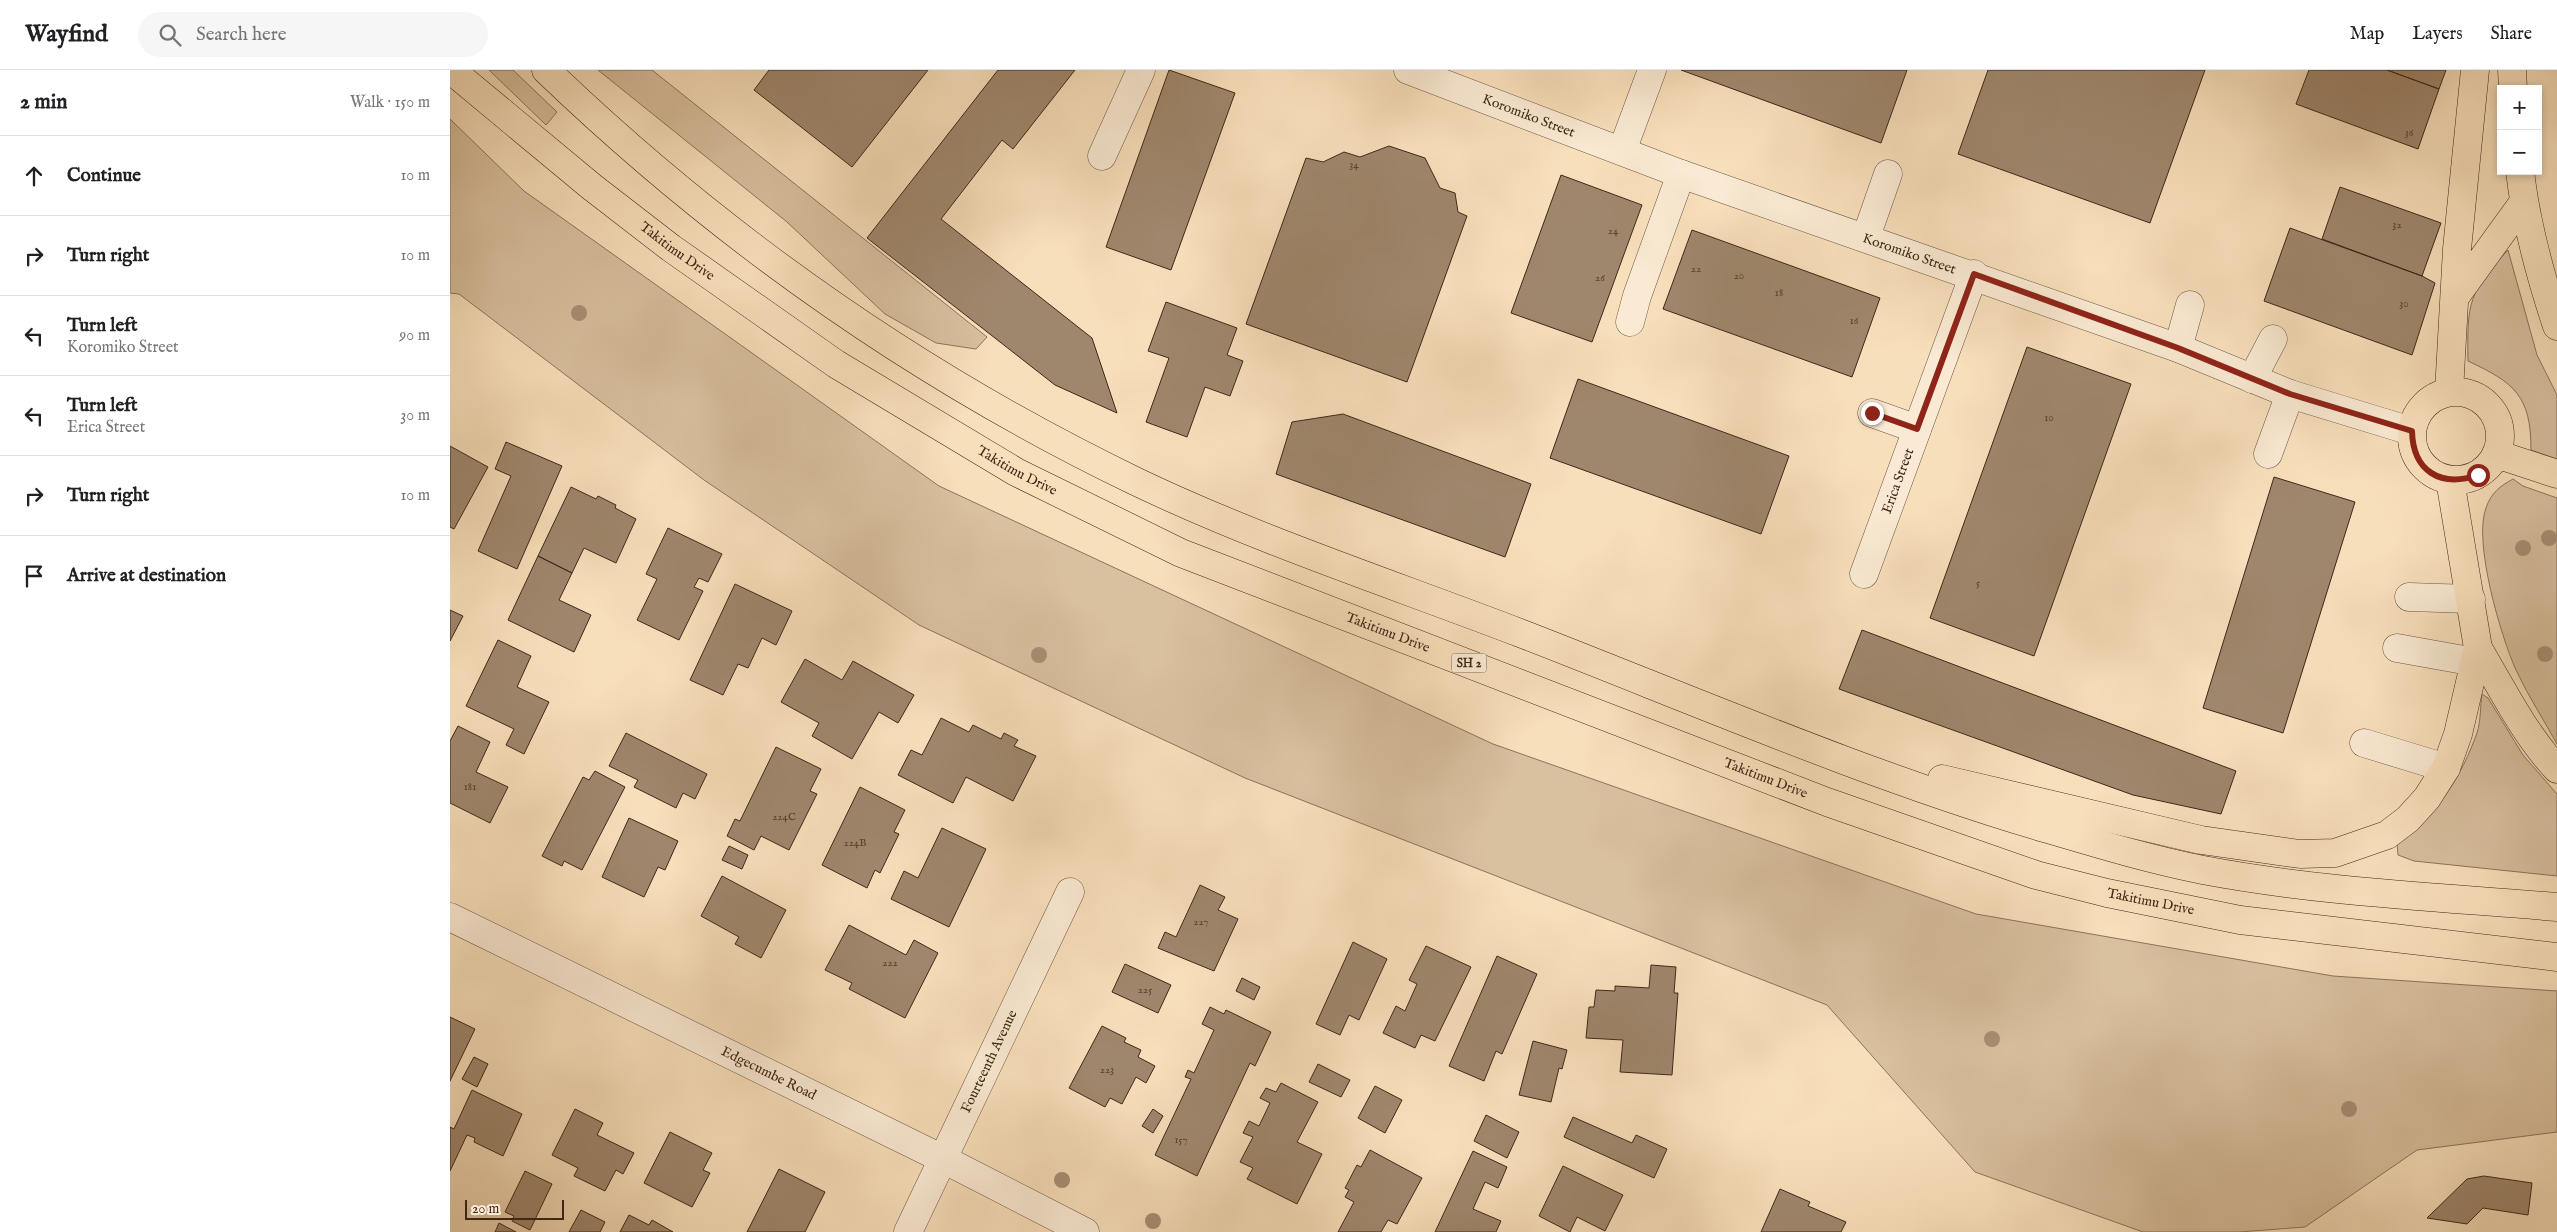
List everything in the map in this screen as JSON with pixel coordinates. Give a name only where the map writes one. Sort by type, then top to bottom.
[{"type":"main road","name":"Takitimu Drive","points":[[450,70],[504,117],[656,237],[836,364],[1016,472],[1181,553],[1827,802],[2036,875],[2107,893],[2240,920],[2557,958]]},
{"type":"main road","points":[[546,70],[647,163],[813,292],[912,359],[1047,435],[1137,482],[1211,515],[1322,560],[1529,637],[1800,745],[1980,809],[2102,845],[2203,870],[2303,885],[2557,907]]},
{"type":"main road","points":[[2449,392],[2472,77],[2475,70]]},
{"type":"main road","points":[[2512,70],[2513,85]]},
{"type":"main road","points":[[2520,175],[2523,203],[2537,267],[2557,326]]},
{"type":"main road","points":[[2455,296],[2523,203]]},
{"type":"main road","points":[[2449,392],[2463,392],[2476,396],[2495,415],[2499,427],[2500,441],[2496,454],[2489,466],[2478,475],[2464,480],[2450,480],[2437,476],[2417,458],[2412,445],[2412,431],[2416,417],[2424,405],[2436,397],[2449,392]]},
{"type":"main road","points":[[2496,454],[2557,474]]},
{"type":"main road","points":[[1800,745],[2201,840],[2300,854],[2335,853],[2388,835],[2408,819],[2427,798],[2446,768],[2458,734],[2476,655],[2471,599],[2450,480]]},
{"type":"main road","points":[[2476,655],[2546,758],[2557,769]]},
{"type":"street","points":[[1102,156],[1141,70]]},
{"type":"street","name":"Koromiko Street","points":[[1408,70],[1441,76],[1681,174],[1974,274],[2178,348],[2290,394],[2412,431]]},
{"type":"street","points":[[1622,151],[1651,74]]},
{"type":"street","points":[[1630,322],[1636,296],[1681,174]]},
{"type":"street","points":[[1866,237],[1888,174]]},
{"type":"street","name":"Erica Street","points":[[1864,574],[1974,274]]},
{"type":"street","points":[[2178,348],[2190,306]]},
{"type":"street","points":[[2252,379],[2273,339]]},
{"type":"street","points":[[2268,454],[2290,394]]},
{"type":"street","points":[[1872,413],[1917,429]]},
{"type":"street","points":[[2409,597],[2471,599]]},
{"type":"street","points":[[2397,648],[2476,655]]},
{"type":"street","points":[[2364,743],[2446,768]]},
{"type":"street","name":"Fourteenth Avenue","points":[[908,1232],[1070,892]]},
{"type":"street","name":"Edgecumbe Road","points":[[450,917],[943,1159],[1086,1232]]},
{"type":"shaded area","points":[[489,70],[513,70],[557,112],[546,125]]},
{"type":"shaded area","points":[[598,70],[652,70],[987,337],[976,349],[936,343],[885,314],[787,222]]},
{"type":"shaded area","points":[[450,119],[524,191],[939,486],[1493,744],[1976,914],[2333,976],[2557,991],[2557,1132],[2417,1150],[2305,1227],[2239,1232],[2143,1232],[1975,1172],[1827,1005],[1245,778],[919,625],[704,480],[459,294],[450,293]]},
{"type":"shaded area","points":[[2508,250],[2537,355],[2557,395],[2557,459],[2531,450],[2528,416],[2517,394],[2509,385],[2468,361],[2468,326],[2473,300],[2485,277]]},
{"type":"shaded area","points":[[2513,479],[2523,486],[2557,498],[2557,744],[2526,689],[2510,655],[2496,613],[2486,565],[2483,523],[2486,508],[2496,490]]},
{"type":"shaded area","points":[[2482,694],[2488,698],[2523,755],[2557,794],[2557,876],[2414,861],[2398,855],[2397,843],[2424,821],[2446,794],[2464,764],[2478,728]]},
{"type":"building","points":[[769,70],[928,70],[852,167],[754,90]]},
{"type":"building","points":[[998,70],[1075,70],[1013,149],[1002,140],[941,219],[1092,338],[1117,413],[1055,385],[867,238]]},
{"type":"building","points":[[1169,70],[1235,93],[1171,270],[1106,247]]},
{"type":"building","points":[[1681,70],[1907,70],[1881,143]]},
{"type":"building","points":[[1988,70],[2205,70],[2150,223],[1958,154]]},
{"type":"building","points":[[2309,70],[2387,70],[2439,89],[2418,149],[2296,104]]},
{"type":"building","points":[[2387,70],[2446,70],[2439,89]]},
{"type":"building","points":[[1389,146],[1425,158],[1440,188],[1455,193],[1458,212],[1467,216],[1407,382],[1246,324],[1306,158],[1323,162],[1344,152],[1360,157]]},
{"type":"building","points":[[1561,175],[1642,205],[1592,342],[1511,313]]},
{"type":"building","points":[[2340,187],[2441,223],[2422,276],[2322,239]]},
{"type":"building","points":[[2290,228],[2422,276],[2435,283],[2412,355],[2264,301]]},
{"type":"building","points":[[1692,230],[1880,298],[1852,377],[1663,309]]},
{"type":"building","points":[[1166,302],[1237,328],[1227,355],[1243,361],[1230,396],[1205,387],[1187,437],[1146,422],[1169,358],[1148,351]]},
{"type":"building","points":[[2027,347],[2131,384],[2034,656],[1930,618]]},
{"type":"building","points":[[1578,379],[1789,456],[1761,534],[1550,458]]},
{"type":"building","points":[[1343,414],[1531,484],[1505,557],[1276,474],[1292,422]]},
{"type":"building","points":[[506,442],[562,466],[517,569],[478,551],[511,476],[495,469]]},
{"type":"building","points":[[450,446],[488,467],[454,529],[450,527]]},
{"type":"building","points":[[2274,477],[2355,502],[2283,733],[2203,708]]},
{"type":"building","points":[[571,487],[596,499],[598,496],[616,505],[615,508],[636,519],[616,563],[584,548],[572,573],[538,556]]},
{"type":"building","points":[[668,528],[722,554],[708,582],[699,578],[694,587],[703,591],[679,640],[637,620],[657,579],[646,574]]},
{"type":"building","points":[[538,556],[572,573],[559,600],[591,615],[574,652],[508,620]]},
{"type":"building","points":[[735,584],[792,611],[776,645],[762,638],[748,668],[738,664],[723,695],[690,680]]},
{"type":"building","points":[[450,610],[463,616],[450,641]]},
{"type":"building","points":[[1862,630],[2236,771],[2221,814],[2133,795],[1839,689]]},
{"type":"building","points":[[498,640],[531,656],[517,687],[549,702],[524,754],[506,745],[514,729],[466,706]]},
{"type":"building","points":[[805,659],[842,680],[853,661],[914,695],[898,723],[879,712],[852,759],[812,736],[819,723],[781,702]]},
{"type":"building","points":[[941,718],[969,732],[973,725],[1001,739],[1004,733],[1018,740],[1014,746],[1036,756],[1013,801],[966,777],[953,803],[898,775],[911,750],[922,755]]},
{"type":"building","points":[[458,726],[490,742],[476,772],[508,787],[490,823],[450,803],[450,741]]},
{"type":"building","points":[[626,733],[707,774],[695,799],[683,793],[676,808],[634,787],[638,780],[609,766]]},
{"type":"building","points":[[776,747],[821,769],[810,791],[817,794],[789,850],[761,836],[754,850],[727,836],[735,819],[740,821]]},
{"type":"building","points":[[595,771],[625,787],[582,870],[564,861],[562,866],[542,856],[583,777],[589,780]]},
{"type":"building","points":[[860,787],[905,810],[894,832],[899,834],[880,873],[875,870],[867,888],[822,865]]},
{"type":"building","points":[[629,818],[678,841],[665,870],[658,867],[644,897],[602,877]]},
{"type":"building","points":[[942,828],[986,849],[949,927],[891,899],[904,871],[918,878]]},
{"type":"building","points":[[729,846],[748,855],[742,869],[722,860]]},
{"type":"building","points":[[722,876],[786,910],[761,958],[735,944],[739,937],[701,916]]},
{"type":"building","points":[[1200,885],[1225,897],[1218,910],[1238,919],[1214,971],[1158,948],[1165,932],[1176,937]]},
{"type":"building","points":[[849,925],[906,955],[914,940],[938,953],[905,1018],[849,989],[852,983],[825,970]]},
{"type":"building","points":[[1353,942],[1387,959],[1359,1020],[1349,1015],[1340,1035],[1316,1024]]},
{"type":"building","points":[[1426,946],[1471,967],[1435,1041],[1421,1035],[1415,1048],[1383,1033],[1396,1006],[1405,1011],[1417,984],[1409,980]]},
{"type":"building","points":[[1497,956],[1537,974],[1502,1054],[1496,1051],[1484,1081],[1449,1066]]},
{"type":"building","points":[[1125,964],[1171,985],[1158,1013],[1112,992]]},
{"type":"building","points":[[1651,965],[1676,967],[1674,993],[1678,993],[1672,1075],[1620,1072],[1623,1040],[1586,1038],[1589,1007],[1594,1007],[1596,990],[1615,991],[1615,986],[1649,988]]},
{"type":"building","points":[[1242,978],[1260,987],[1254,1000],[1236,991]]},
{"type":"building","points":[[1210,1007],[1224,1014],[1226,1010],[1271,1032],[1255,1066],[1250,1063],[1197,1176],[1155,1155],[1191,1079],[1185,1077],[1188,1070],[1194,1073],[1214,1030],[1202,1024]]},
{"type":"building","points":[[450,1017],[475,1029],[450,1081]]},
{"type":"building","points":[[1102,1026],[1126,1038],[1124,1042],[1141,1050],[1138,1057],[1155,1066],[1146,1083],[1136,1077],[1122,1104],[1110,1098],[1105,1107],[1069,1088]]},
{"type":"building","points":[[1533,1041],[1567,1050],[1562,1069],[1559,1068],[1551,1102],[1519,1095]]},
{"type":"building","points":[[474,1057],[488,1064],[477,1087],[462,1079]]},
{"type":"building","points":[[1318,1064],[1350,1080],[1341,1097],[1309,1082]]},
{"type":"building","points":[[1281,1083],[1318,1102],[1297,1142],[1322,1154],[1297,1204],[1247,1179],[1253,1168],[1240,1162],[1253,1137],[1243,1133],[1249,1121],[1259,1126],[1270,1103],[1260,1098],[1266,1088],[1276,1092]]},
{"type":"building","points":[[1375,1086],[1402,1100],[1385,1133],[1358,1118]]},
{"type":"building","points":[[472,1090],[522,1114],[503,1156],[474,1142],[475,1138],[467,1135],[450,1171],[450,1127],[454,1129]]},
{"type":"building","points":[[575,1109],[603,1123],[597,1135],[634,1153],[623,1174],[616,1170],[605,1191],[574,1176],[578,1168],[552,1155]]},
{"type":"building","points":[[1153,1109],[1163,1116],[1153,1133],[1142,1126]]},
{"type":"building","points":[[1486,1115],[1519,1132],[1507,1158],[1474,1141]]},
{"type":"building","points":[[1573,1117],[1632,1143],[1636,1135],[1667,1149],[1654,1178],[1564,1137]]},
{"type":"building","points":[[670,1132],[712,1153],[703,1170],[710,1173],[692,1207],[644,1183]]},
{"type":"building","points":[[1370,1150],[1422,1178],[1397,1224],[1388,1220],[1381,1232],[1338,1232],[1354,1202],[1345,1197],[1349,1190],[1345,1188],[1357,1165],[1361,1167]]},
{"type":"building","points":[[1473,1151],[1507,1167],[1498,1188],[1485,1182],[1473,1209],[1501,1221],[1496,1232],[1435,1232]]},
{"type":"building","points":[[1563,1166],[1623,1195],[1605,1231],[1577,1217],[1570,1232],[1539,1216]]},
{"type":"building","points":[[779,1169],[825,1192],[805,1232],[747,1232]]},
{"type":"building","points":[[525,1171],[552,1184],[530,1230],[512,1221],[514,1216],[505,1212]]},
{"type":"building","points":[[2484,1176],[2532,1183],[2528,1215],[2483,1208],[2467,1224],[2427,1218],[2467,1179]]},
{"type":"building","points":[[1780,1189],[1810,1202],[1808,1206],[1846,1222],[1841,1232],[1761,1232]]},
{"type":"building","points":[[581,1210],[605,1222],[600,1232],[569,1232]]},
{"type":"building","points":[[629,1215],[649,1225],[652,1220],[673,1232],[620,1232]]},
{"type":"building","points":[[499,1223],[516,1232],[495,1232]]},
{"type":"route","points":[[1872,413],[1917,429],[1974,274],[2178,348],[2290,394],[2390,427],[2412,431],[2412,445],[2417,458],[2426,469],[2437,476],[2450,480],[2464,480],[2478,475]]}]
